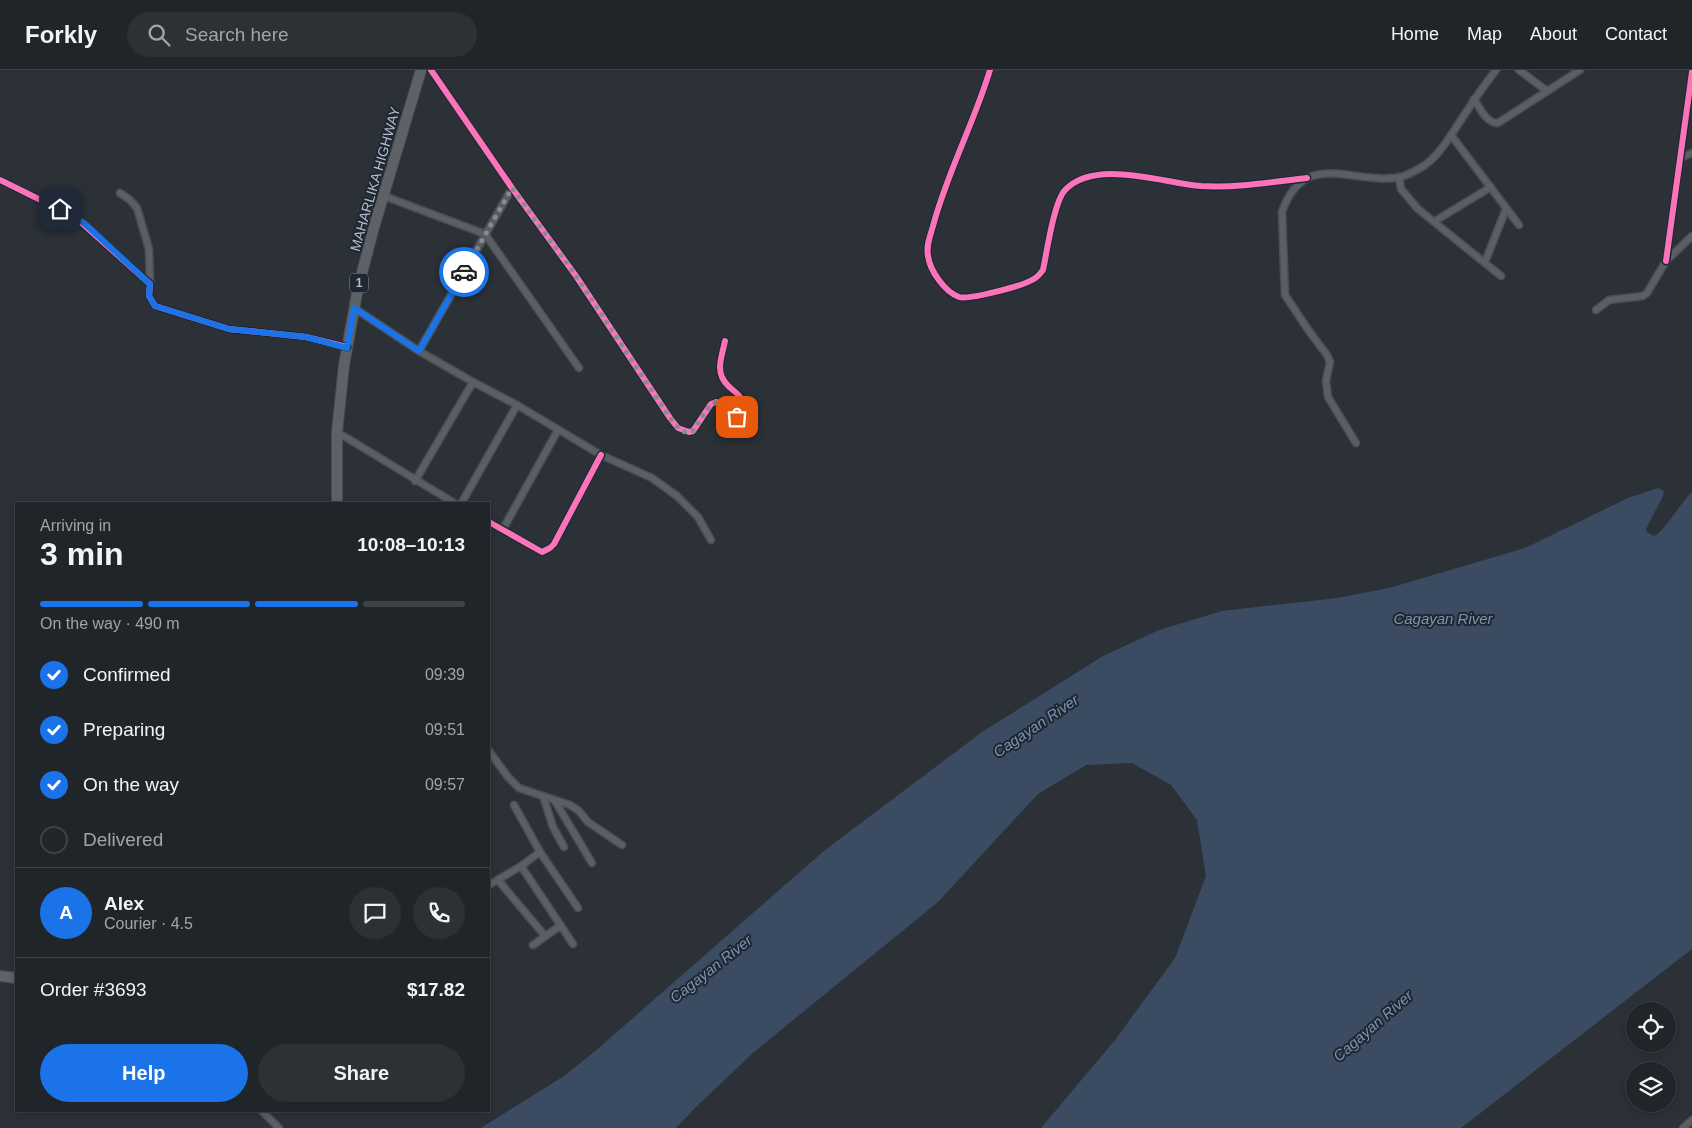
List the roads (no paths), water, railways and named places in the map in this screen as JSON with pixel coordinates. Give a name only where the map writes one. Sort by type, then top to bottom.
[{"type":"highway","name":"MAHARLIKA HIGHWAY","points":[[337,502],[337,432],[347,348],[354,308],[372,235],[421,70]]},
{"type":"highway","points":[[0,976],[15,978]]},
{"type":"street","points":[[431,70],[512,188],[576,276],[670,418],[678,428],[686,432],[693,431],[707,409],[716,402],[727,406],[738,419],[744,418],[744,407],[740,396],[721,376],[721,361],[725,341]]},
{"type":"street","points":[[990,70],[968,132],[949,175],[927,247],[930,265],[940,281],[958,296],[970,297],[1015,287],[1038,276],[1043,270],[1061,195],[1071,184],[1097,174],[1135,176],[1202,186],[1243,186],[1333,174],[1352,174],[1382,178],[1407,175],[1424,166],[1433,158],[1496,70]]},
{"type":"street","points":[[1519,70],[1547,91]]},
{"type":"street","points":[[1474,99],[1488,119],[1498,123],[1578,70]]},
{"type":"street","points":[[1666,261],[1689,105],[1692,72]]},
{"type":"street","points":[[1451,135],[1519,225]]},
{"type":"street","points":[[1680,158],[1692,153]]},
{"type":"street","points":[[1399,177],[1401,189],[1418,209],[1501,276]]},
{"type":"street","points":[[1307,178],[1295,187],[1285,201],[1282,212],[1286,295],[1308,331],[1328,355],[1330,362],[1326,381],[1328,397],[1356,443]]},
{"type":"street","points":[[0,180],[75,217],[150,284]]},
{"type":"street","points":[[419,351],[512,188]]},
{"type":"street","points":[[1435,221],[1491,188]]},
{"type":"street","points":[[120,193],[137,208],[149,249],[149,296],[155,306],[229,329],[306,337],[347,348]]},
{"type":"street","points":[[384,196],[485,234],[579,368]]},
{"type":"street","points":[[1485,262],[1506,209]]},
{"type":"street","points":[[1596,310],[1609,300],[1643,296],[1647,293],[1666,261],[1692,236]]},
{"type":"street","points":[[354,308],[419,351],[473,382],[517,405],[601,455],[652,478],[677,496],[698,517],[711,540]]},
{"type":"street","points":[[415,481],[473,382]]},
{"type":"street","points":[[462,502],[517,405]]},
{"type":"street","points":[[503,530],[558,430]]},
{"type":"street","points":[[337,432],[452,502]]},
{"type":"street","points":[[490,523],[542,552],[550,548],[601,455]]},
{"type":"street","points":[[490,753],[519,788],[570,805],[588,822],[622,845]]},
{"type":"street","points":[[543,796],[553,827],[564,847]]},
{"type":"street","points":[[555,801],[592,863]]},
{"type":"street","points":[[514,805],[540,852],[578,908]]},
{"type":"street","points":[[490,884],[521,866],[540,852]]},
{"type":"street","points":[[521,866],[573,944]]},
{"type":"street","points":[[498,880],[545,936]]},
{"type":"street","points":[[533,945],[560,926]]},
{"type":"street","points":[[263,1112],[279,1128]]},
{"type":"street","points":[[1683,1128],[1692,1120]]},
{"type":"water","name":"Cagayan River","points":[[1658,488],[1664,491],[1663,496],[1646,529],[1647,532],[1654,536],[1663,529],[1692,492],[1692,949],[1461,1128],[1041,1128],[1115,1040],[1175,958],[1206,876],[1197,820],[1171,785],[1132,763],[1086,765],[1038,794],[938,902],[754,1052],[676,1128],[481,1128],[564,1076],[594,1052],[825,850],[982,732],[1103,656],[1159,630],[1222,611],[1337,598],[1389,588],[1525,548],[1628,498]]}]
